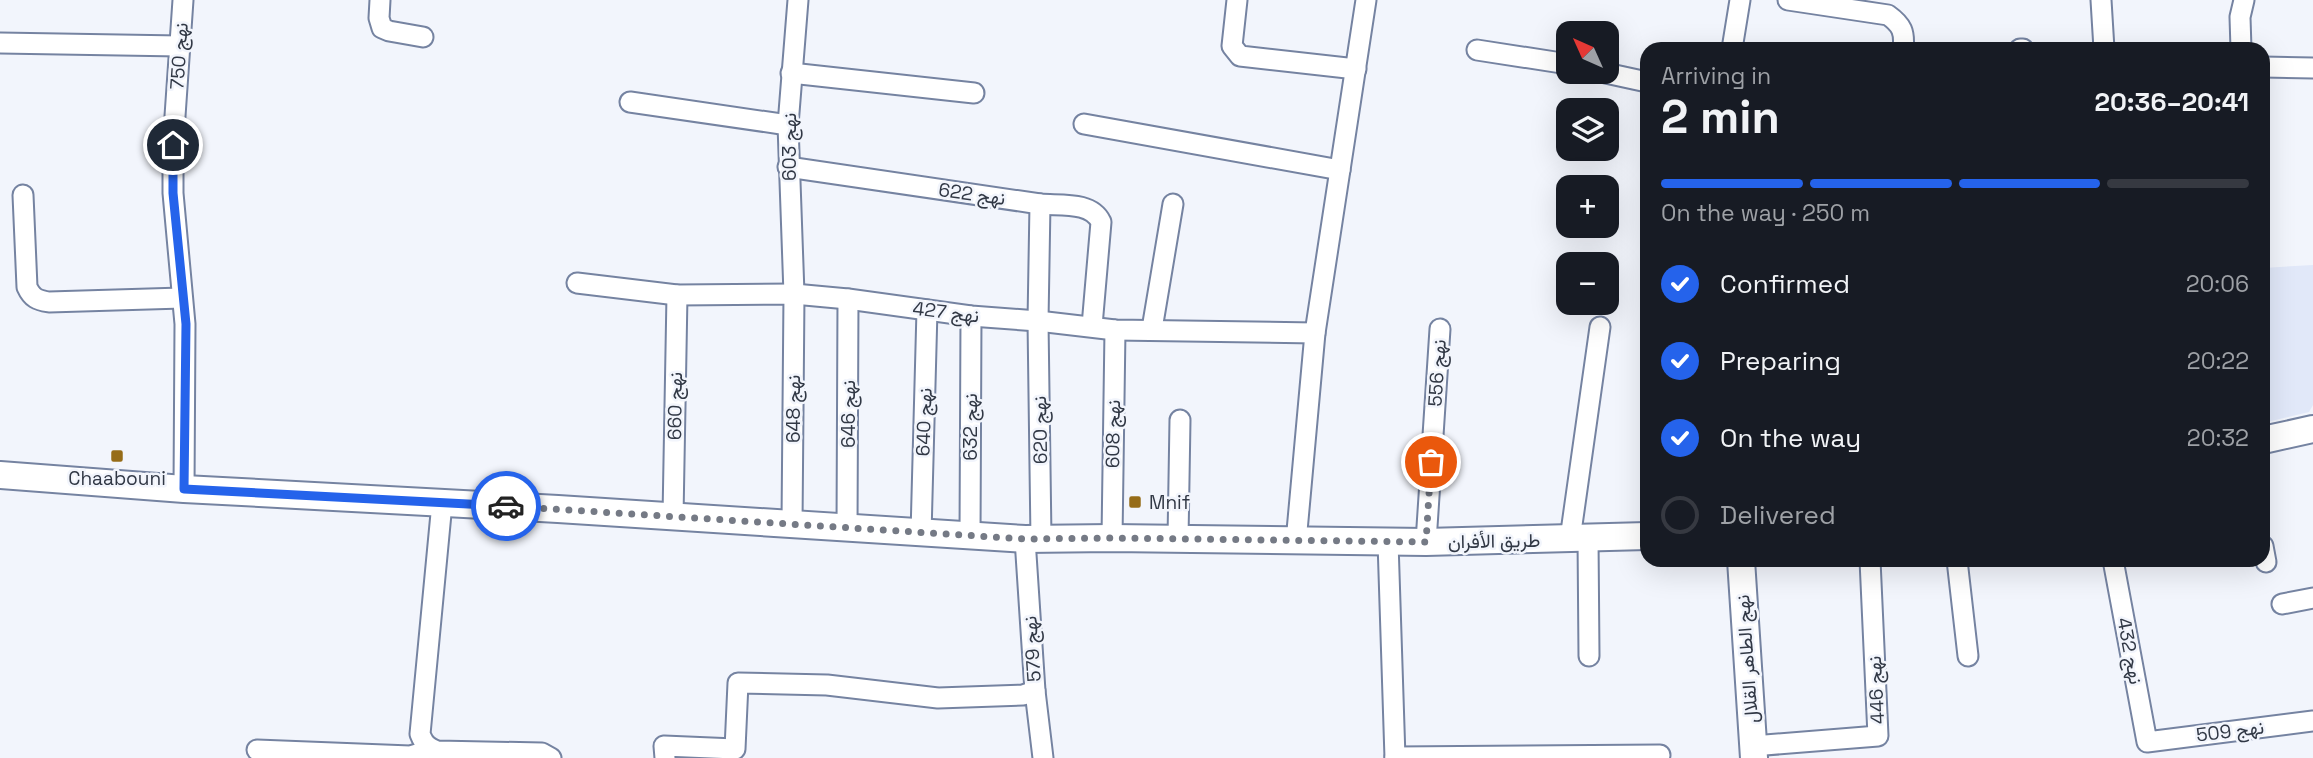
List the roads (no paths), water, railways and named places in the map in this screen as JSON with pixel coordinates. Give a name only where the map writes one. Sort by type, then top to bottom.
[{"type":"main road","points":[[2270,438],[2313,429]]},
{"type":"main road","name":"طريق الأفران","points":[[0,475],[184,489],[792,524],[970,537],[1426,542],[1640,536]]},
{"type":"main road","name":"نهج الطاهر القلال","points":[[1741,567],[1753,752]]},
{"type":"street","name":"نهج 750","points":[[183,0],[173,193],[186,324],[184,489]]},
{"type":"street","points":[[380,0],[379,18],[382,28],[423,37]]},
{"type":"street","name":"نهج 603","points":[[793,294],[788,125],[798,0]]},
{"type":"street","points":[[1237,0],[1232,46],[1240,56],[1356,69]]},
{"type":"street","points":[[1296,542],[1315,333],[1366,0]]},
{"type":"street","points":[[1733,42],[1740,0]]},
{"type":"street","points":[[1788,0],[1888,15],[1900,23],[1905,35],[1904,42]]},
{"type":"street","points":[[2101,0],[2104,42]]},
{"type":"street","points":[[2241,42],[2240,17],[2244,0]]},
{"type":"street","points":[[0,43],[180,46]]},
{"type":"street","points":[[1477,50],[1556,62]]},
{"type":"street","points":[[2270,67],[2313,68]]},
{"type":"street","points":[[791,73],[974,93]]},
{"type":"street","points":[[1619,76],[1640,80]]},
{"type":"street","points":[[630,102],[788,125]]},
{"type":"street","points":[[1084,124],[1340,170]]},
{"type":"street","name":"نهج 622","points":[[788,167],[1040,204],[1087,208],[1096,213],[1101,222],[1091,326]]},
{"type":"street","points":[[23,195],[27,287],[32,297],[49,302],[183,298]]},
{"type":"street","points":[[1038,321],[1040,204]]},
{"type":"street","points":[[1153,329],[1173,204]]},
{"type":"street","name":"نهج 427","points":[[577,283],[677,295],[793,294],[1115,330],[1315,333]]},
{"type":"street","name":"نهج 648","points":[[792,524],[793,294]]},
{"type":"street","name":"نهج 660","points":[[673,517],[677,295]]},
{"type":"street","name":"نهج 646","points":[[847,528],[848,299]]},
{"type":"street","name":"نهج 640","points":[[921,534],[928,310]]},
{"type":"street","name":"نهج 632","points":[[970,537],[971,316]]},
{"type":"street","name":"نهج 620","points":[[1033,539],[1038,321]]},
{"type":"street","points":[[1589,656],[1579,539],[1600,327]]},
{"type":"street","name":"نهج 556","points":[[1426,542],[1440,329]]},
{"type":"street","name":"نهج 608","points":[[1112,538],[1115,330]]},
{"type":"street","points":[[1178,539],[1180,421]]},
{"type":"street","points":[[442,503],[420,734],[428,747],[438,751],[542,753],[551,758]]},
{"type":"street","name":"نهج 579","points":[[1033,539],[1035,691],[1043,758]]},
{"type":"street","points":[[1388,542],[1395,757],[1660,755]]},
{"type":"street","name":"نهج 446","points":[[1753,752],[1878,736],[1870,567]]},
{"type":"street","points":[[1958,567],[1968,656]]},
{"type":"street","name":"نهج 432","points":[[2114,567],[2147,742]]},
{"type":"street","points":[[2282,604],[2313,598]]},
{"type":"street","points":[[665,758],[664,746],[735,750],[738,682],[827,685],[938,698],[1023,695],[1035,691]]},
{"type":"street","name":"نهج 509","points":[[2147,742],[2313,721]]},
{"type":"street","points":[[257,750],[336,756],[410,756],[428,747]]},
{"type":"place","name":"Chaabouni","points":[[117,456]]},
{"type":"place","name":"Mnif","points":[[1135,502]]}]
